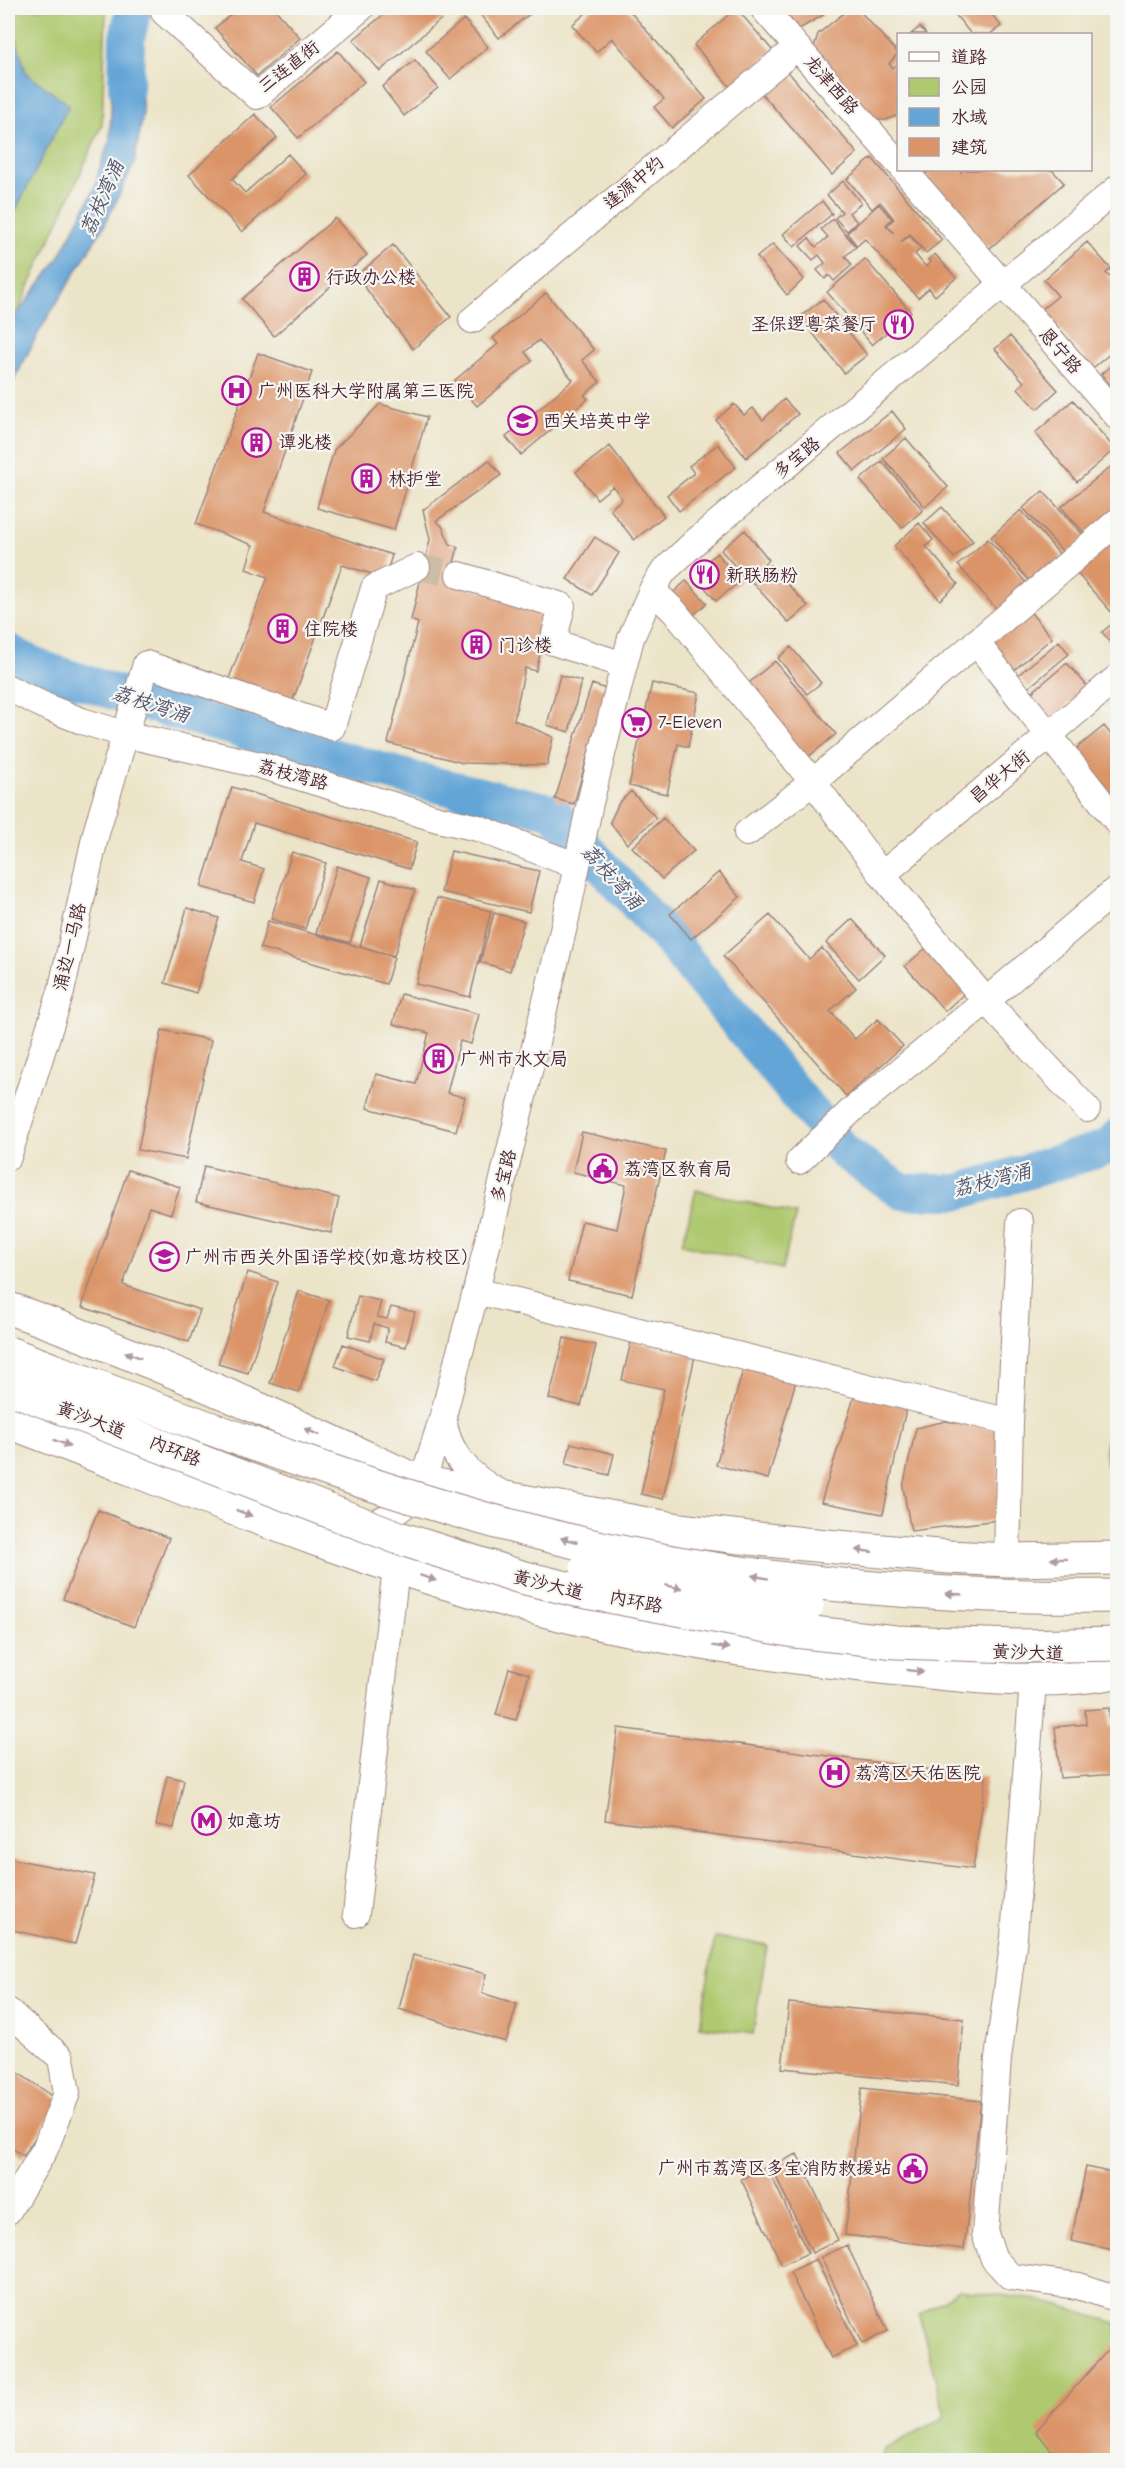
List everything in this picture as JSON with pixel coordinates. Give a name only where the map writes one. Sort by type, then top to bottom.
[{"type":"highway","points":[[8,1344],[285,1447],[338,1464],[422,1483],[679,1530],[884,1553],[1007,1560],[1118,1558]]},
{"type":"highway","name":"内环路","points":[[8,1353],[283,1455],[400,1494],[522,1529],[624,1552],[773,1579],[845,1587],[971,1595],[1118,1596]]},
{"type":"highway","name":"内环路","points":[[8,1388],[133,1434],[399,1538],[521,1577],[572,1589],[794,1631],[896,1642],[1005,1646],[1118,1644]]},
{"type":"highway","name":"黄沙大道","points":[[8,1388],[155,1444],[360,1527]]},
{"type":"highway","points":[[133,1434],[286,1477],[442,1529],[529,1553],[704,1593],[872,1612],[937,1616],[1118,1616]]},
{"type":"highway","points":[[645,1621],[636,1583],[636,1569],[640,1553],[648,1543],[663,1533],[679,1530]]},
{"type":"highway","name":"黄沙大道","points":[[645,1621],[931,1647],[1118,1656]]},
{"type":"highway","points":[[931,1647],[1118,1635]]},
{"type":"main road","points":[[8,1308],[175,1372],[316,1433],[422,1483]]},
{"type":"main road","points":[[8,1422],[271,1523],[396,1568],[507,1601],[645,1621],[798,1658],[1033,1681],[1081,1678],[1118,1672]]},
{"type":"main road","name":"黄沙大道","points":[[360,1527],[645,1621]]},
{"type":"street","name":"三连直街","points":[[164,12],[257,96],[361,8]]},
{"type":"street","name":"龙津西路","points":[[763,8],[897,162]]},
{"type":"street","name":"逢源中约","points":[[472,320],[797,47]]},
{"type":"street","points":[[905,171],[1003,285]]},
{"type":"street","name":"多宝路","points":[[422,1483],[443,1416],[476,1291],[624,665],[651,590],[664,571],[696,541],[1118,188]]},
{"type":"street","name":"恩宁路","points":[[1003,285],[1118,417]]},
{"type":"street","points":[[747,833],[813,782],[1118,521]]},
{"type":"street","name":"涌边一马路","points":[[8,1157],[61,992],[96,833],[146,664],[332,727],[374,588],[417,567]]},
{"type":"street","points":[[459,575],[562,606],[553,642],[624,665]]},
{"type":"street","points":[[651,590],[674,611],[813,782],[882,875],[986,1001],[1087,1109]]},
{"type":"street","points":[[976,642],[1118,823]]},
{"type":"street","name":"昌华大街","points":[[882,875],[1118,678]]},
{"type":"street","name":"荔枝湾路","points":[[8,688],[49,708],[124,734],[260,765],[438,819],[478,828],[577,866]]},
{"type":"street","points":[[804,1156],[852,1110],[986,1001],[1118,888]]},
{"type":"street","points":[[1007,1560],[1010,1422],[1020,1222]]},
{"type":"street","points":[[476,1291],[1010,1422]]},
{"type":"street","points":[[443,1416],[445,1434],[471,1473],[485,1485],[511,1498]]},
{"type":"street","points":[[360,1527],[392,1515],[405,1505],[422,1483]]},
{"type":"street","points":[[356,1914],[396,1568]]},
{"type":"street","points":[[1033,1681],[1014,1937],[998,2059],[985,2234],[994,2259],[1011,2277],[1078,2286],[1118,2299]]},
{"type":"street","points":[[8,2011],[61,2058],[68,2093],[45,2149],[16,2179],[8,2211]]},
{"type":"green space","points":[[8,8],[106,8],[102,125],[8,333]]},
{"type":"green space","points":[[696,1190],[796,1214],[782,1269],[682,1244]]},
{"type":"green space","points":[[1117,1384],[1118,1479],[1106,1465],[1105,1449]]},
{"type":"green space","points":[[715,1937],[767,1945],[753,2034],[700,2026]]},
{"type":"green space","points":[[959,2290],[1038,2300],[1117,2323],[1117,2460],[882,2460],[885,2449],[945,2417],[919,2315]]},
{"type":"water","points":[[8,10],[26,73],[69,105],[8,225]]},
{"type":"water","points":[[137,36],[143,114],[134,164],[104,226],[41,328],[8,392],[8,333],[13,319],[59,258],[96,186],[98,172],[110,140],[113,42]]},
{"type":"building","points":[[238,8],[274,8],[300,38],[257,76],[215,28]]},
{"type":"building","points":[[391,8],[440,8],[446,15],[380,71],[353,40]]},
{"type":"building","points":[[484,8],[537,8],[499,38],[478,12]]},
{"type":"building","points":[[592,8],[627,8],[706,99],[672,128],[654,107],[664,99],[612,38],[596,52],[572,25]]},
{"type":"building","points":[[736,8],[773,51],[731,88],[694,45]]},
{"type":"building","points":[[781,8],[817,8],[823,15],[798,28]]},
{"type":"building","points":[[850,8],[857,8],[897,52],[889,64],[893,68],[897,64],[897,115],[886,120],[875,120],[814,47],[818,34]]},
{"type":"building","points":[[961,8],[987,8],[1001,26],[991,33],[970,33],[954,13]]},
{"type":"building","points":[[464,19],[488,47],[450,79],[426,51]]},
{"type":"building","points":[[920,27],[925,33],[912,33]]},
{"type":"building","points":[[338,51],[364,82],[298,138],[271,107]]},
{"type":"building","points":[[415,60],[438,88],[404,116],[382,87]]},
{"type":"building","points":[[784,67],[857,153],[832,175],[758,89]]},
{"type":"building","points":[[255,114],[277,138],[232,179],[245,193],[288,154],[306,174],[242,232],[189,175]]},
{"type":"building","points":[[872,158],[942,240],[926,253],[910,234],[901,242],[910,236],[921,248],[915,254],[926,267],[931,262],[928,260],[935,254],[956,278],[935,296],[929,288],[918,298],[865,239],[857,246],[847,233],[879,204],[892,219],[886,225],[894,233],[887,225],[894,219],[880,202],[872,209],[847,179]]},
{"type":"building","points":[[930,171],[1053,171],[1064,183],[989,249],[925,174]]},
{"type":"building","points":[[843,181],[861,203],[849,213],[857,222],[847,231],[835,218],[842,212],[827,195]]},
{"type":"building","points":[[822,201],[832,214],[794,247],[783,234]]},
{"type":"building","name":"行政办公楼","points":[[335,218],[367,255],[274,336],[242,299]]},
{"type":"building","points":[[833,219],[856,247],[845,256],[852,265],[834,281],[829,275],[825,279],[817,270],[825,263],[819,255],[813,260],[800,246],[809,238],[816,247],[828,237],[821,229]]},
{"type":"building","points":[[1087,242],[1111,269],[1106,273],[1118,285],[1118,347],[1093,368],[1042,309],[1058,296],[1044,280]]},
{"type":"building","points":[[773,244],[804,279],[787,295],[757,257]]},
{"type":"building","points":[[393,245],[451,317],[413,349],[356,276]]},
{"type":"building","points":[[865,259],[911,312],[872,345],[827,292]]},
{"type":"building","points":[[546,293],[594,350],[582,360],[600,382],[584,395],[588,399],[521,455],[506,437],[573,380],[539,340],[525,352],[532,361],[477,406],[455,380],[498,344],[493,338]]},
{"type":"building","points":[[823,299],[867,355],[844,373],[800,317]]},
{"type":"building","points":[[1010,336],[1058,390],[1037,409],[1018,388],[1024,382],[995,349]]},
{"type":"building","points":[[258,353],[312,372],[264,512],[392,555],[385,578],[342,565],[292,703],[228,681],[268,577],[246,569],[253,545],[196,524]]},
{"type":"building","points":[[1118,360],[1118,394],[1101,374]]},
{"type":"building","points":[[784,399],[798,414],[746,458],[716,420],[734,404],[744,415],[753,408],[763,420]]},
{"type":"building","points":[[1073,400],[1115,449],[1077,482],[1035,433]]},
{"type":"building","name":"林护堂","points":[[380,404],[427,417],[394,530],[317,508],[334,450]]},
{"type":"building","points":[[892,411],[906,429],[855,471],[840,453]]},
{"type":"building","points":[[906,438],[948,487],[925,507],[883,458]]},
{"type":"building","points":[[718,444],[736,467],[679,511],[667,495],[694,473],[689,466]]},
{"type":"building","points":[[610,446],[664,516],[634,540],[610,509],[622,499],[613,486],[597,499],[576,472]]},
{"type":"building","name":"门诊楼","points":[[489,460],[501,475],[436,521],[442,526],[450,544],[458,547],[449,583],[551,608],[536,671],[525,668],[514,720],[553,737],[547,765],[463,763],[388,743],[418,623],[411,620],[430,539],[423,510]]},
{"type":"building","points":[[882,461],[923,510],[902,528],[860,480]]},
{"type":"building","points":[[1118,461],[1118,510],[1087,536],[1061,507]]},
{"type":"building","points":[[1043,491],[1085,537],[1066,555],[1023,508]]},
{"type":"building","points":[[942,507],[973,541],[954,558],[924,523]]},
{"type":"building","points":[[1021,510],[1062,557],[1032,584],[991,537]]},
{"type":"building","points":[[919,523],[933,540],[926,546],[958,584],[940,600],[894,546]]},
{"type":"building","points":[[745,530],[769,560],[746,579],[721,550]]},
{"type":"building","points":[[595,537],[619,553],[592,595],[567,579]]},
{"type":"building","points":[[988,539],[1029,586],[999,612],[958,565]]},
{"type":"building","points":[[1108,542],[1118,553],[1118,570],[1114,573],[1118,577],[1118,612],[1114,615],[1075,571]]},
{"type":"building","points":[[717,553],[740,581],[716,601],[693,573]]},
{"type":"building","points":[[770,565],[808,606],[789,623],[752,582]]},
{"type":"building","points":[[686,581],[707,603],[688,620],[668,597]]},
{"type":"building","points":[[1027,608],[1052,638],[1008,675],[983,644]]},
{"type":"building","points":[[1118,619],[1118,651],[1102,632]]},
{"type":"building","points":[[1059,641],[1069,654],[1028,688],[1018,675]]},
{"type":"building","points":[[791,647],[821,683],[807,694],[778,658]]},
{"type":"building","points":[[775,661],[836,734],[805,760],[744,687]]},
{"type":"building","points":[[1067,663],[1088,687],[1046,723],[1025,698]]},
{"type":"building","points":[[560,675],[581,681],[569,732],[547,725]]},
{"type":"building","points":[[652,683],[699,693],[688,747],[678,744],[667,794],[629,786]]},
{"type":"building","points":[[592,684],[606,689],[574,804],[555,799]]},
{"type":"building","points":[[1104,726],[1118,743],[1118,806],[1073,751]]},
{"type":"building","points":[[232,787],[417,842],[409,869],[254,823],[242,862],[264,869],[254,902],[201,887]]},
{"type":"building","points":[[631,791],[656,818],[627,844],[610,822],[619,803]]},
{"type":"building","points":[[663,818],[694,851],[662,879],[632,847]]},
{"type":"building","points":[[451,851],[539,871],[529,912],[441,892]]},
{"type":"building","points":[[292,852],[326,863],[305,929],[271,919]]},
{"type":"building","points":[[337,866],[371,877],[350,943],[316,933]]},
{"type":"building","points":[[719,872],[740,897],[691,939],[670,914]]},
{"type":"building","points":[[381,879],[415,890],[394,956],[360,946]]},
{"type":"building","points":[[437,898],[491,911],[470,997],[416,984]]},
{"type":"building","points":[[187,908],[219,918],[196,993],[165,983]]},
{"type":"building","points":[[494,913],[524,921],[510,971],[480,962]]},
{"type":"building","points":[[770,915],[809,959],[822,948],[856,988],[830,1011],[855,1039],[878,1019],[903,1046],[846,1096],[723,956]]},
{"type":"building","points":[[852,919],[885,955],[859,979],[826,943]]},
{"type":"building","points":[[268,921],[394,957],[386,984],[260,948]]},
{"type":"building","points":[[927,947],[966,992],[945,1011],[905,966]]},
{"type":"building","name":"广州市水文局","points":[[401,994],[479,1014],[471,1044],[460,1041],[447,1093],[465,1097],[456,1131],[367,1108],[376,1074],[416,1084],[429,1033],[393,1024]]},
{"type":"building","points":[[162,1030],[211,1040],[186,1159],[138,1150]]},
{"type":"building","name":"荔湾区教育局","points":[[582,1132],[666,1151],[632,1295],[568,1281],[582,1221],[617,1229],[626,1185],[573,1172]]},
{"type":"building","points":[[204,1166],[339,1198],[331,1233],[196,1202]]},
{"type":"building","points":[[128,1170],[180,1187],[171,1214],[149,1207],[123,1285],[200,1310],[189,1342],[82,1307]]},
{"type":"building","points":[[248,1272],[278,1282],[248,1373],[218,1364]]},
{"type":"building","points":[[299,1291],[329,1300],[299,1392],[270,1383]]},
{"type":"building","points":[[358,1296],[381,1301],[377,1317],[387,1319],[391,1307],[415,1312],[406,1347],[385,1342],[388,1328],[374,1324],[370,1341],[348,1336]]},
{"type":"building","points":[[564,1338],[596,1345],[581,1406],[549,1399]]},
{"type":"building","points":[[631,1342],[695,1356],[663,1499],[641,1494],[664,1389],[622,1380]]},
{"type":"building","points":[[343,1344],[384,1359],[375,1381],[335,1366]]},
{"type":"building","points":[[745,1363],[797,1377],[768,1479],[716,1465]]},
{"type":"building","points":[[857,1388],[908,1400],[883,1514],[821,1502]]},
{"type":"building","points":[[946,1421],[999,1430],[998,1520],[911,1531],[903,1487],[916,1428]]},
{"type":"building","points":[[571,1443],[614,1454],[609,1475],[566,1464]]},
{"type":"building","points":[[98,1510],[169,1538],[134,1627],[63,1599]]},
{"type":"building","points":[[509,1668],[529,1674],[516,1720],[496,1715]]},
{"type":"building","points":[[1109,1708],[1110,1727],[1118,1726],[1118,1774],[1060,1778],[1055,1727],[1086,1724],[1085,1710]]},
{"type":"building","points":[[618,1728],[986,1777],[973,1869],[605,1820]]},
{"type":"building","points":[[167,1776],[184,1780],[174,1828],[156,1825]]},
{"type":"building","points":[[8,1858],[95,1875],[75,1944],[8,1929]]},
{"type":"building","points":[[413,1955],[486,1974],[482,1993],[517,2004],[506,2042],[399,2009]]},
{"type":"building","points":[[789,2003],[964,2019],[958,2085],[782,2068]]},
{"type":"building","points":[[8,2066],[60,2101],[23,2156],[8,2145]]},
{"type":"building","name":"广州市荔湾区多宝消防救援站","points":[[862,2088],[981,2101],[964,2249],[845,2235]]},
{"type":"building","points":[[797,2154],[838,2240],[812,2253],[771,2166]]},
{"type":"building","points":[[767,2167],[808,2253],[782,2265],[741,2179]]},
{"type":"building","points":[[1086,2167],[1118,2174],[1118,2251],[1071,2241]]},
{"type":"building","points":[[847,2245],[888,2331],[862,2344],[821,2257]]},
{"type":"building","points":[[816,2259],[857,2346],[831,2358],[790,2272]]},
{"type":"building","points":[[1116,2341],[1118,2343],[1118,2460],[1059,2460],[1036,2431]]},
{"type":"waterway","name":"荔枝湾涌","points":[[126,87],[127,38],[134,8]]},
{"type":"waterway","name":"荔枝湾涌","points":[[8,651],[35,666],[171,711],[420,781],[553,812],[666,936],[844,1152],[902,1192],[958,1192],[1109,1147],[1118,1136]]},
{"type":"tunnel","points":[[417,567],[459,575]]},
{"type":"place","name":"行政办公楼","points":[[305,277]]},
{"type":"place","name":"圣保逻粤菜餐厅","points":[[898,324]]},
{"type":"place","name":"广州医科大学附属第三医院","points":[[237,391]]},
{"type":"place","name":"西关培英中学","points":[[522,421]]},
{"type":"place","name":"谭兆楼","points":[[257,442]]},
{"type":"place","name":"林护堂","points":[[367,479]]},
{"type":"place","name":"新联肠粉","points":[[705,575]]},
{"type":"place","name":"住院楼","points":[[283,629]]},
{"type":"place","name":"门诊楼","points":[[477,645]]},
{"type":"place","name":"7-Eleven","points":[[637,722]]},
{"type":"place","name":"广州市水文局","points":[[439,1059]]},
{"type":"place","name":"荔湾区教育局","points":[[603,1169]]},
{"type":"place","name":"广州市西关外国语学校(如意坊校区)","points":[[164,1257]]},
{"type":"place","name":"荔湾区天佑医院","points":[[834,1773]]},
{"type":"place","name":"如意坊","points":[[206,1821]]},
{"type":"place","name":"广州市荔湾区多宝消防救援站","points":[[913,2168]]}]
